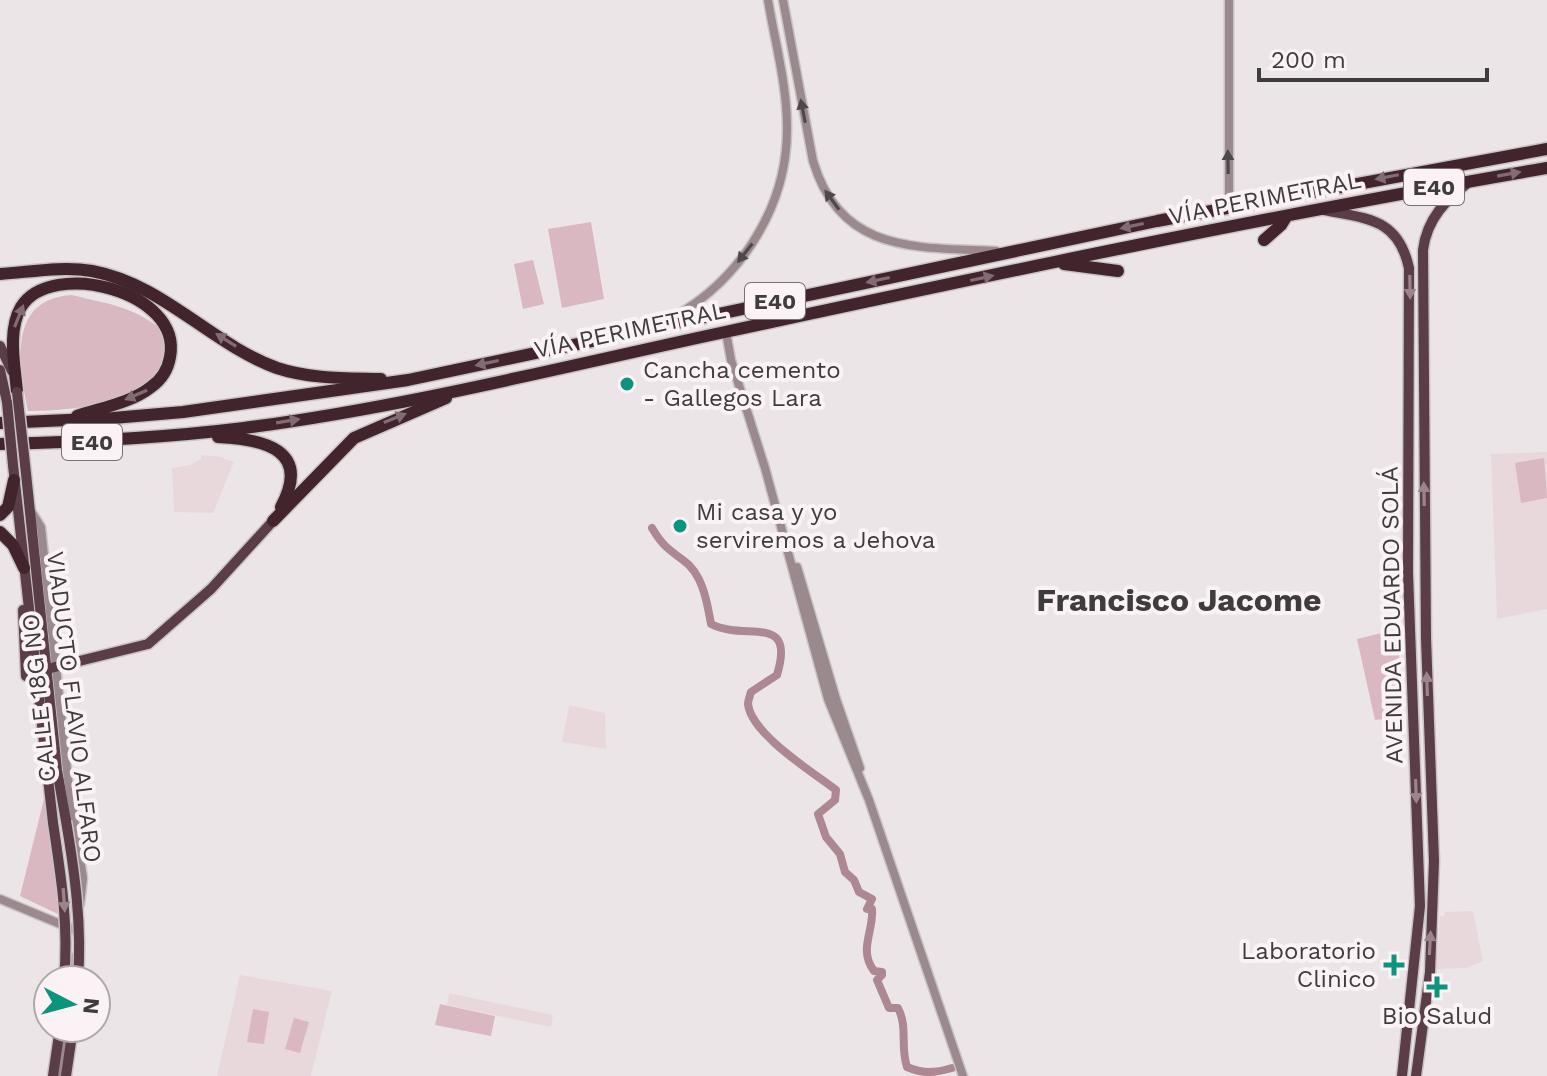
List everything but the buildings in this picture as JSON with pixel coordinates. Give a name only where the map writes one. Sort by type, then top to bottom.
[{"type":"highway","name":"VÍA PERIMETRAL","points":[[0,423],[183,412],[408,380],[1157,221],[1547,149]]},
{"type":"highway","name":"VÍA PERIMETRAL","points":[[0,444],[112,441],[309,418],[470,387],[1057,262],[1547,168]]},
{"type":"highway","points":[[1264,240],[1286,217]]},
{"type":"highway","points":[[1057,262],[1118,271]]},
{"type":"highway","points":[[0,274],[62,269],[99,273],[143,288],[254,357],[281,369],[317,376],[408,380]]},
{"type":"highway","points":[[12,397],[15,323],[24,303],[38,292],[67,284],[91,286],[124,294],[152,309],[166,325],[171,342],[168,363],[161,378],[137,395],[65,420]]},
{"type":"highway","points":[[273,521],[354,438],[470,387]]},
{"type":"highway","points":[[183,435],[255,440],[278,449],[288,463],[291,474],[286,497],[273,521]]},
{"type":"highway","points":[[0,515],[8,507],[14,480]]},
{"type":"highway","points":[[0,532],[13,545],[25,572]]},
{"type":"main road","name":"AVENIDA EDUARDO SOLÁ","points":[[1416,1076],[1430,972],[1434,861],[1425,572],[1423,250],[1426,230],[1438,209],[1471,181]]},
{"type":"main road","name":"AVENIDA EDUARDO SOLÁ","points":[[1323,209],[1382,224],[1395,234],[1405,250],[1410,287],[1408,573],[1420,906],[1402,1076]]},
{"type":"main road","points":[[0,346],[8,361],[12,397]]},
{"type":"main road","points":[[0,370],[12,397]]},
{"type":"main road","name":"VIADUCTO FLAVIO ALFARO","points":[[12,397],[25,464],[51,668],[57,770],[78,892],[78,964]]},
{"type":"main road","name":"VIADUCTO FLAVIO ALFARO","points":[[12,397],[14,480],[53,823],[64,894],[66,964]]},
{"type":"main road","points":[[51,668],[148,644],[211,589],[273,521]]},
{"type":"main road","points":[[25,572],[21,586],[26,676]]},
{"type":"main road","points":[[1408,573],[1425,572]]},
{"type":"main road","points":[[53,1076],[58,1044]]},
{"type":"main road","points":[[66,1076],[71,1044]]},
{"type":"street","points":[[639,331],[682,313],[718,283],[745,255],[765,222],[780,186],[784,167],[786,108],[768,0]]},
{"type":"street","points":[[783,0],[813,161],[821,184],[833,204],[856,226],[885,241],[916,247],[1013,252]]},
{"type":"street","points":[[1229,0],[1229,209]]},
{"type":"street","points":[[726,332],[731,360],[769,473],[814,634],[963,1076]]},
{"type":"street","name":"CALLE 18G NO","points":[[51,668],[83,878],[76,964]]},
{"type":"street","points":[[0,899],[77,931]]},
{"type":"street","points":[[59,1076],[64,1044]]},
{"type":"shaded area","points":[[591,222],[604,299],[562,308],[548,229]]},
{"type":"shaded area","points":[[533,260],[544,304],[523,309],[514,264]]},
{"type":"shaded area","points":[[72,295],[122,308],[167,334],[163,366],[151,382],[119,398],[61,410],[28,411],[21,355],[27,321],[36,308],[51,299]]},
{"type":"shaded area","points":[[1547,452],[1547,609],[1497,619],[1491,454]]},
{"type":"shaded area","points":[[201,455],[234,462],[213,513],[174,512],[172,468],[190,465],[201,459]]},
{"type":"shaded area","points":[[1544,458],[1547,498],[1521,503],[1515,463]]},
{"type":"shaded area","points":[[1398,629],[1402,717],[1375,720],[1357,639]]},
{"type":"shaded area","points":[[569,705],[605,713],[606,749],[562,742]]},
{"type":"shaded area","points":[[45,795],[60,915],[20,896]]},
{"type":"shaded area","points":[[1473,911],[1483,961],[1467,968],[1436,969],[1440,916],[1444,916],[1445,912]]},
{"type":"shaded area","points":[[240,975],[332,991],[311,1076],[217,1076]]},
{"type":"shaded area","points":[[449,993],[553,1015],[551,1027],[447,1005]]},
{"type":"shaded area","points":[[440,1004],[495,1016],[491,1036],[435,1025]]},
{"type":"shaded area","points":[[253,1009],[269,1012],[264,1044],[247,1042]]},
{"type":"shaded area","points":[[294,1018],[309,1022],[300,1053],[285,1049]]},
{"type":"waterway","points":[[652,528],[659,539],[695,573],[703,589],[711,624],[725,629],[764,633],[774,636],[780,643],[777,675],[751,692],[748,704],[752,716],[771,740],[836,790],[835,800],[818,814],[826,837],[840,854],[845,872],[854,880],[859,892],[872,899],[867,909],[872,909],[867,956],[874,971],[882,972],[877,980],[889,1008],[898,1008],[901,1015],[907,1067],[929,1072],[952,1068]]},
{"type":"place","name":"Cancha cemento - Gallegos Lara","points":[[627,384]]},
{"type":"place","name":"Mi casa y yo serviremos a Jehova","points":[[680,526]]},
{"type":"place","name":"Laboratorio Clinico","points":[[1394,965]]},
{"type":"place","name":"Bio Salud","points":[[1437,987]]},
{"type":"district","name":"Francisco Jacome","points":[[1179,600]]}]
